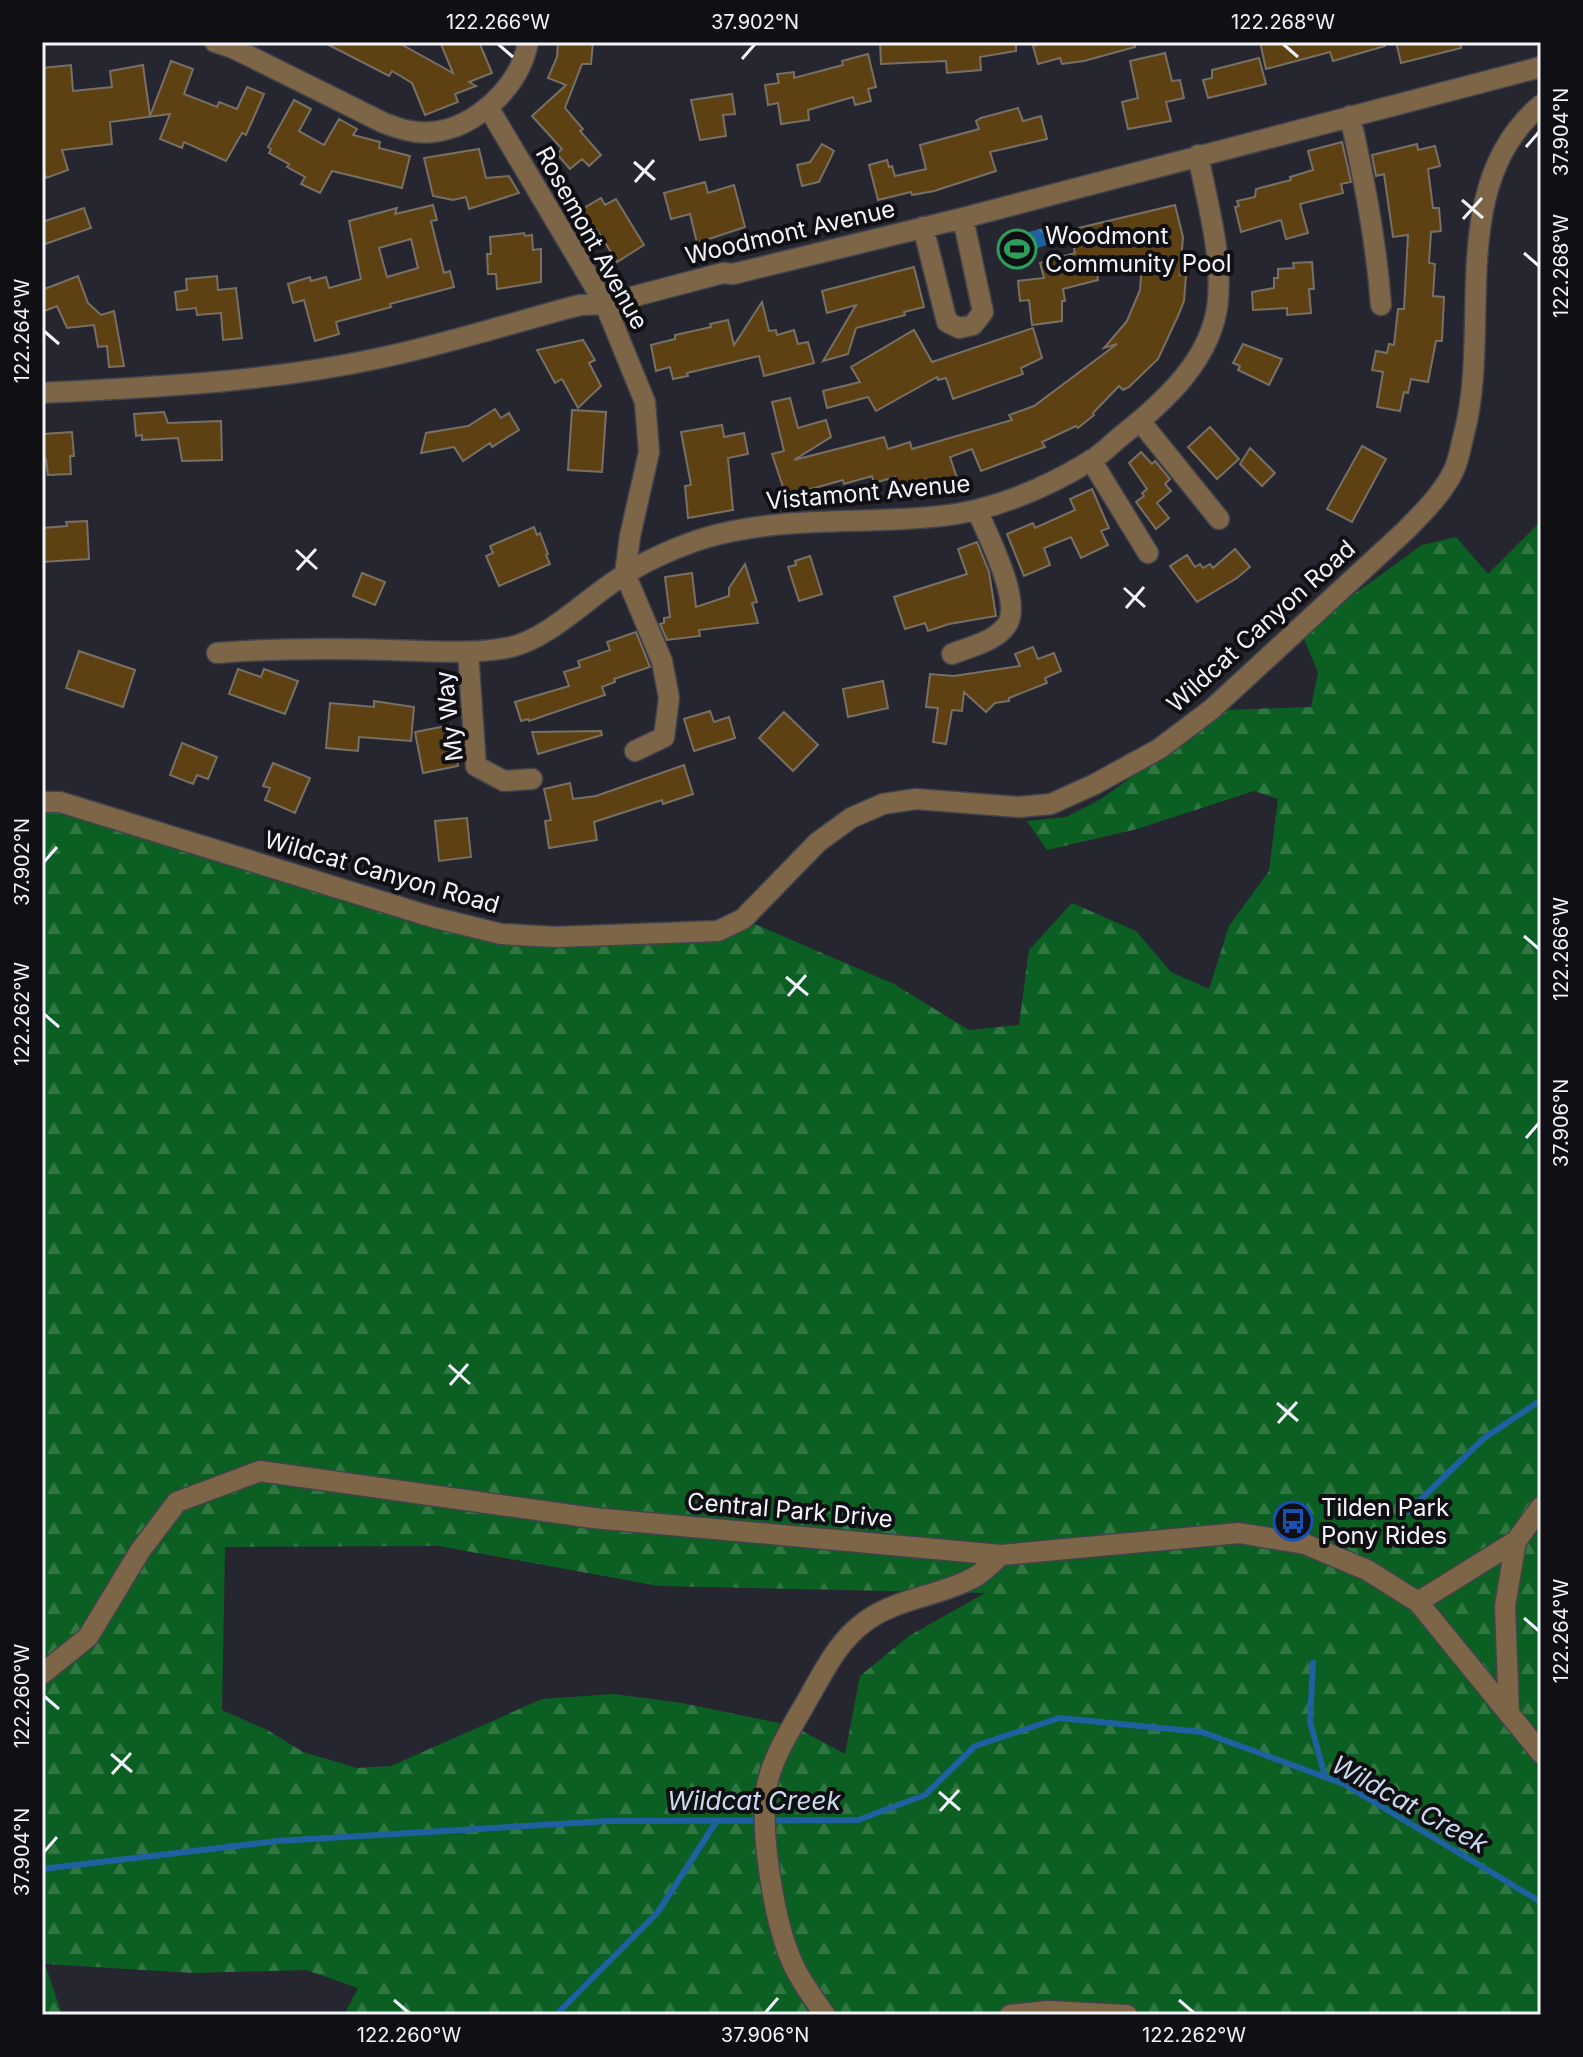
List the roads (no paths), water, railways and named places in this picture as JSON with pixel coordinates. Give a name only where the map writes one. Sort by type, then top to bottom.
[{"type":"street","points":[[215,42],[408,132],[435,132],[464,122],[488,107],[512,82],[527,51],[528,42]]},
{"type":"street","name":"Woodmont Avenue","points":[[42,393],[153,387],[289,374],[381,358],[580,305],[605,304],[723,273],[733,274],[963,218],[1541,67]]},
{"type":"street","name":"Wildcat Canyon Road","points":[[42,802],[60,802],[432,917],[501,934],[556,937],[718,931],[743,919],[818,842],[851,818],[883,804],[916,799],[1019,807],[1051,804],[1095,784],[1159,749],[1212,709],[1405,531],[1430,505],[1455,469],[1471,409],[1476,267],[1488,190],[1505,148],[1530,114],[1541,105]]},
{"type":"street","name":"Rosemont Avenue","points":[[488,107],[605,304],[645,402],[649,452],[630,536],[625,574]]},
{"type":"street","points":[[1350,116],[1375,236],[1381,305]]},
{"type":"street","name":"Vistamont Avenue","points":[[217,653],[283,647],[468,652],[513,646],[542,632],[625,574],[705,539],[799,521],[940,517],[977,510],[1024,494],[1091,460],[1176,387],[1201,354],[1212,326],[1218,302],[1215,239],[1198,155]]},
{"type":"street","points":[[923,227],[947,322],[959,328],[973,325],[983,312],[963,218]]},
{"type":"street","points":[[1140,421],[1219,519]]},
{"type":"street","points":[[1091,460],[1148,553]]},
{"type":"street","points":[[952,654],[987,640],[1007,626],[1012,612],[1003,572],[977,510]]},
{"type":"street","points":[[625,574],[662,661],[669,698],[664,737],[635,751]]},
{"type":"street","name":"My Way","points":[[468,652],[476,766],[504,781],[532,779]]},
{"type":"street","name":"Central Park Drive","points":[[42,1674],[88,1637],[140,1551],[177,1502],[260,1471],[593,1518],[1001,1555],[1239,1533],[1305,1544],[1367,1570],[1418,1602],[1541,1753]]},
{"type":"street","points":[[1418,1602],[1516,1541],[1541,1507]]},
{"type":"street","points":[[1509,1712],[1505,1606],[1516,1541]]},
{"type":"street","points":[[825,2015],[792,1963],[775,1903],[767,1841],[767,1785],[793,1726],[833,1653],[851,1632],[869,1618],[897,1605],[975,1577],[1001,1555]]},
{"type":"street","points":[[1010,2015],[1048,2011],[1127,2015]]},
{"type":"water","name":"Woodmont Community Pool","points":[[1044,228],[1048,245],[1018,253],[1020,262],[1007,266],[1000,239]]},
{"type":"waterway","points":[[1408,1512],[1483,1439],[1541,1400]]},
{"type":"waterway","points":[[1313,1663],[1310,1722],[1325,1776]]},
{"type":"waterway","name":"Wildcat Creek","points":[[42,1869],[278,1841],[608,1821],[858,1820],[925,1795],[975,1746],[1059,1718],[1202,1732],[1344,1784],[1541,1902]]},
{"type":"waterway","points":[[556,2015],[658,1912],[716,1822]]},
{"type":"place","name":"Woodmont Community Pool","points":[[1017,249]]},
{"type":"place","name":"Tilden Park Pony Rides","points":[[1293,1521]]}]
